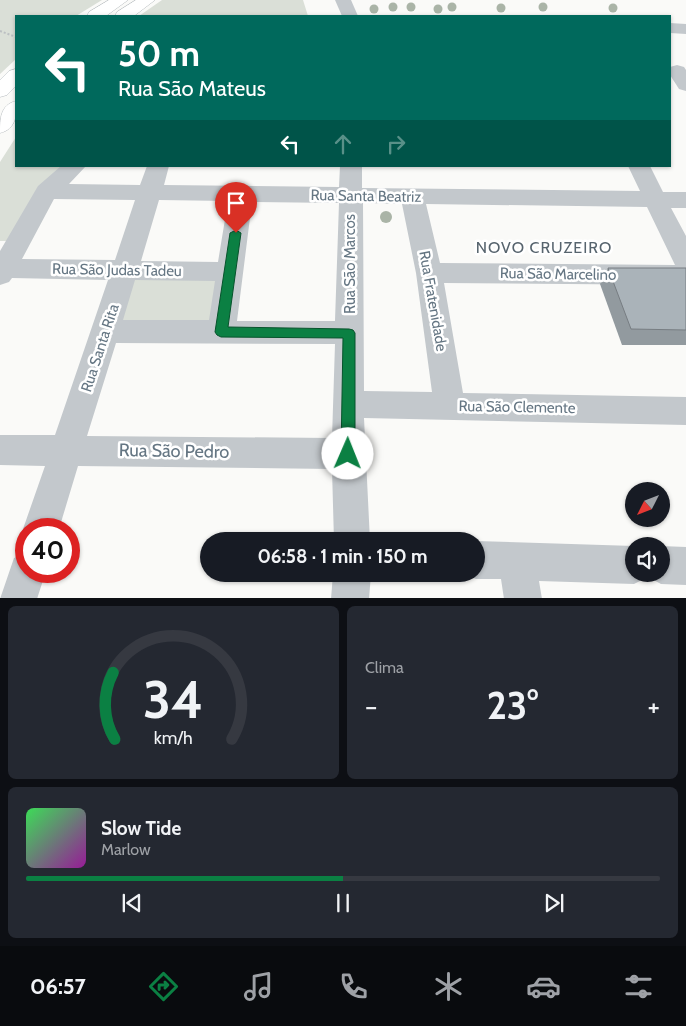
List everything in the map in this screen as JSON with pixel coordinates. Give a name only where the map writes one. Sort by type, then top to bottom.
[{"type":"main road","points":[[97,15],[120,0]]},
{"type":"main road","points":[[124,15],[147,0]]},
{"type":"main road","points":[[0,91],[15,76]]},
{"type":"main road","points":[[0,127],[15,108]]},
{"type":"street","points":[[343,0],[350,15]]},
{"type":"street","points":[[671,28],[686,29]]},
{"type":"street","points":[[2,272],[46,192],[74,167]]},
{"type":"street","name":"Rua São Marcos","points":[[351,167],[348,454],[352,532]]},
{"type":"street","points":[[639,167],[686,262]]},
{"type":"street","name":"Rua Santa Beatriz","points":[[46,192],[154,180],[241,194],[686,200]]},
{"type":"street","name":"Rua Santa Rita","points":[[44,518],[154,180]]},
{"type":"street","points":[[221,332],[241,194]]},
{"type":"street","name":"Rua Fratenidade","points":[[413,197],[429,273],[450,406]]},
{"type":"street","name":"Rua São Judas Tadeu","points":[[2,272],[125,270],[230,272]]},
{"type":"street","name":"Rua São Marcelino","points":[[429,273],[686,275]]},
{"type":"street","points":[[105,331],[349,333]]},
{"type":"street","name":"Rua São Clemente","points":[[349,404],[686,410]]},
{"type":"street","name":"Rua São Pedro","points":[[0,450],[348,454]]},
{"type":"street","points":[[485,560],[625,564]]},
{"type":"street","points":[[516,560],[523,598]]},
{"type":"street","points":[[670,566],[686,566]]},
{"type":"street","points":[[350,598],[351,582]]},
{"type":"street","points":[[18,598],[23,583]]},
{"type":"path","points":[[0,31],[15,37]]},
{"type":"shaded area","points":[[0,0],[102,0],[78,15],[15,15],[15,60],[0,74]]},
{"type":"shaded area","points":[[162,0],[303,0],[308,15],[140,15]]},
{"type":"shaded area","points":[[15,139],[15,167],[61,167],[24,241],[0,241],[0,162]]},
{"type":"shaded area","points":[[135,272],[225,273],[215,326],[118,325]]},
{"type":"building","points":[[608,268],[686,268],[686,330],[631,329]]},
{"type":"district","name":"NOVO CRUZEIRO","points":[[544,247]]},
{"type":"route","points":[[236,233],[221,332],[349,333],[348,454]]}]
